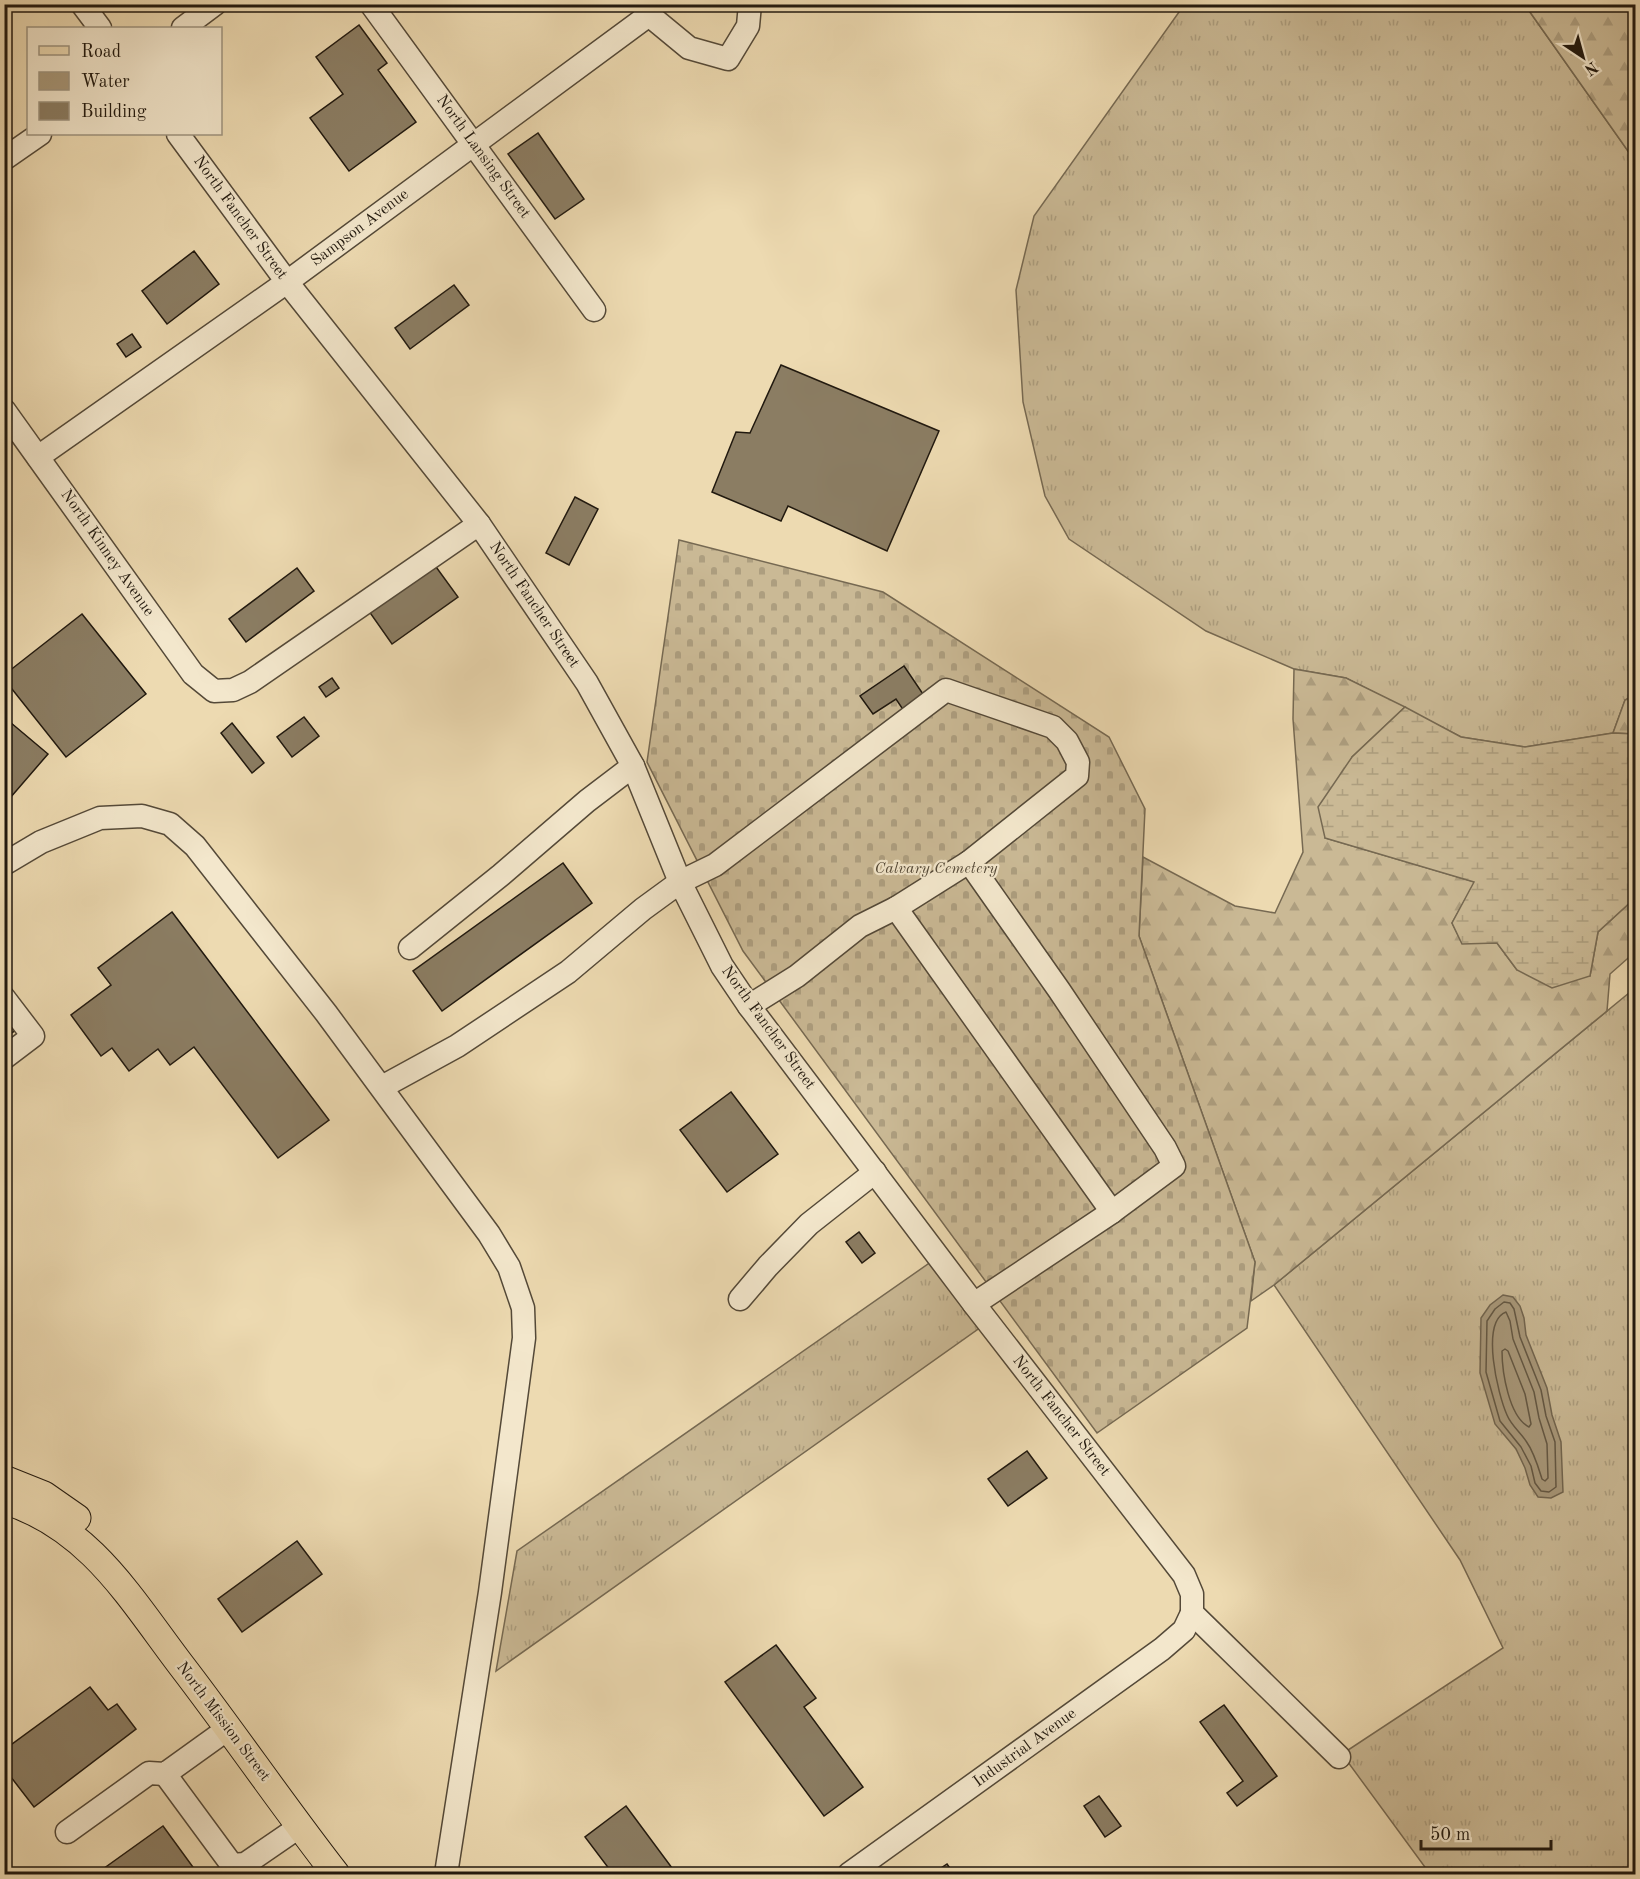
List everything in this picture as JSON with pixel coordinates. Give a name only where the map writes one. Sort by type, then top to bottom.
[{"type":"main road","name":"North Mission Street","points":[[4,1479],[45,1496],[73,1514],[88,1531],[109,1569],[336,1875]]},
{"type":"main road","name":"North Mission Street","points":[[4,1500],[32,1510],[57,1525],[109,1569]]},
{"type":"street","points":[[82,4],[99,27]]},
{"type":"street","points":[[184,27],[215,4]]},
{"type":"street","name":"North Lansing Street","points":[[371,4],[594,310]]},
{"type":"street","points":[[645,10],[689,48],[728,59],[748,26],[750,4]]},
{"type":"street","name":"Sampson Avenue","points":[[38,457],[287,282],[474,144],[645,10]]},
{"type":"street","points":[[4,159],[39,135]]},
{"type":"street","name":"North Fancher Street","points":[[179,135],[287,282],[479,524],[587,683],[633,766],[680,882],[722,966],[749,1006],[974,1304],[1184,1575],[1192,1594],[1192,1613]]},
{"type":"street","name":"North Kinney Avenue","points":[[4,410],[193,674],[214,691],[233,690],[250,682],[479,524]]},
{"type":"street","points":[[382,1087],[458,1046],[568,972],[643,909],[680,882],[715,864],[946,690],[1053,727],[1067,741],[1078,762],[1077,776],[969,862],[896,908],[860,927],[796,976],[749,1006]]},
{"type":"street","points":[[410,948],[501,875],[587,801],[633,766]]},
{"type":"street","points":[[4,864],[41,842],[100,818],[142,816],[170,824],[195,846],[382,1087],[489,1234],[509,1267],[523,1308],[524,1338],[516,1413],[489,1604],[446,1875]]},
{"type":"street","points":[[969,862],[1072,1010],[1165,1148],[1174,1166],[1112,1212],[974,1304]]},
{"type":"street","points":[[896,908],[1112,1212]]},
{"type":"street","points":[[4,998],[33,1036],[4,1058]]},
{"type":"street","points":[[740,1299],[809,1224],[875,1172]]},
{"type":"street","points":[[1192,1613],[1339,1756]]},
{"type":"street","name":"Industrial Avenue","points":[[849,1875],[1162,1649],[1184,1630],[1192,1613]]},
{"type":"street","points":[[67,1832],[149,1773],[165,1774],[229,1728]]},
{"type":"street","points":[[165,1774],[232,1865],[244,1864],[299,1827]]},
{"type":"green space","points":[[1184,5],[1525,5],[1635,161],[1636,695],[1625,700],[1613,733],[1525,747],[1461,737],[1346,678],[1294,669],[1206,631],[1069,539],[1045,496],[1023,402],[1016,290],[1034,216]]},
{"type":"green space","points":[[1525,5],[1635,5],[1635,161]]},
{"type":"green space","name":"Calvary Cemetery","points":[[679,540],[883,592],[1109,737],[1145,809],[1139,936],[1255,1262],[1247,1328],[1097,1433],[743,951],[647,762]]},
{"type":"green space","points":[[1294,669],[1346,678],[1405,707],[1352,757],[1325,838],[1475,882],[1452,923],[1462,943],[1497,943],[1517,970],[1590,976],[1598,932],[1635,898],[1635,952],[1610,974],[1607,1011],[1274,1285],[1251,1301],[1255,1262],[1139,936],[1143,857],[1235,906],[1275,913],[1303,852],[1293,719]]},
{"type":"green space","points":[[1635,695],[1635,734],[1613,733],[1625,700]]},
{"type":"green space","points":[[1405,707],[1461,737],[1525,747],[1613,733],[1635,734],[1635,898],[1598,932],[1590,976],[1552,988],[1517,970],[1497,943],[1462,944],[1452,923],[1474,882],[1325,838],[1318,807],[1352,757]]},
{"type":"green space","points":[[1635,988],[1635,1874],[1430,1874],[1342,1754],[1503,1648],[1460,1560],[1274,1285]]},
{"type":"green space","points":[[938,1257],[988,1322],[496,1671],[517,1551]]},
{"type":"water","points":[[1503,1295],[1513,1297],[1520,1306],[1526,1335],[1547,1388],[1552,1415],[1561,1442],[1563,1492],[1551,1498],[1538,1497],[1530,1485],[1516,1449],[1495,1424],[1480,1373],[1481,1318],[1490,1305]]},
{"type":"building","points":[[359,25],[387,63],[378,70],[416,122],[349,171],[310,118],[343,94],[316,57]]},
{"type":"building","points":[[538,133],[584,199],[555,219],[508,154]]},
{"type":"building","points":[[194,251],[219,284],[167,324],[142,291]]},
{"type":"building","points":[[454,285],[469,305],[410,349],[395,328]]},
{"type":"building","points":[[132,334],[141,347],[126,357],[117,344]]},
{"type":"building","points":[[781,365],[939,431],[887,551],[788,506],[781,521],[712,492],[736,432],[750,433]]},
{"type":"building","points":[[575,497],[598,509],[569,565],[546,553]]},
{"type":"building","points":[[431,560],[458,597],[392,644],[366,607]]},
{"type":"building","points":[[297,568],[314,591],[246,642],[229,619]]},
{"type":"building","points":[[82,614],[146,694],[66,757],[4,679],[4,675]]},
{"type":"building","points":[[904,666],[925,697],[904,711],[896,699],[873,714],[860,696]]},
{"type":"building","points":[[332,678],[339,688],[326,697],[319,687]]},
{"type":"building","points":[[4,717],[48,754],[4,805]]},
{"type":"building","points":[[304,717],[319,736],[292,757],[277,737]]},
{"type":"building","points":[[232,723],[264,763],[252,773],[221,733]]},
{"type":"building","points":[[563,863],[592,903],[442,1011],[413,971]]},
{"type":"building","points":[[172,912],[329,1120],[278,1158],[194,1047],[170,1065],[158,1049],[129,1071],[112,1048],[101,1056],[71,1015],[111,985],[98,968]]},
{"type":"building","points":[[4,1014],[16,1030],[4,1038]]},
{"type":"building","points":[[731,1092],[778,1154],[727,1192],[680,1130]]},
{"type":"building","points":[[859,1232],[875,1253],[862,1263],[846,1242]]},
{"type":"building","points":[[1027,1451],[1047,1478],[1008,1506],[988,1479]]},
{"type":"building","points":[[297,1541],[322,1574],[242,1632],[218,1599]]},
{"type":"building","points":[[776,1645],[816,1698],[804,1707],[863,1787],[824,1816],[725,1682]]},
{"type":"building","points":[[90,1687],[108,1710],[117,1704],[136,1729],[34,1807],[4,1768],[4,1750]]},
{"type":"building","points":[[1224,1705],[1277,1776],[1237,1806],[1227,1793],[1243,1781],[1200,1722]]},
{"type":"building","points":[[1099,1796],[1121,1826],[1105,1837],[1084,1806]]},
{"type":"building","points":[[626,1806],[675,1872],[671,1874],[613,1874],[585,1837]]},
{"type":"building","points":[[163,1826],[198,1874],[96,1874]]},
{"type":"building","points":[[947,1864],[954,1874],[932,1874]]}]
